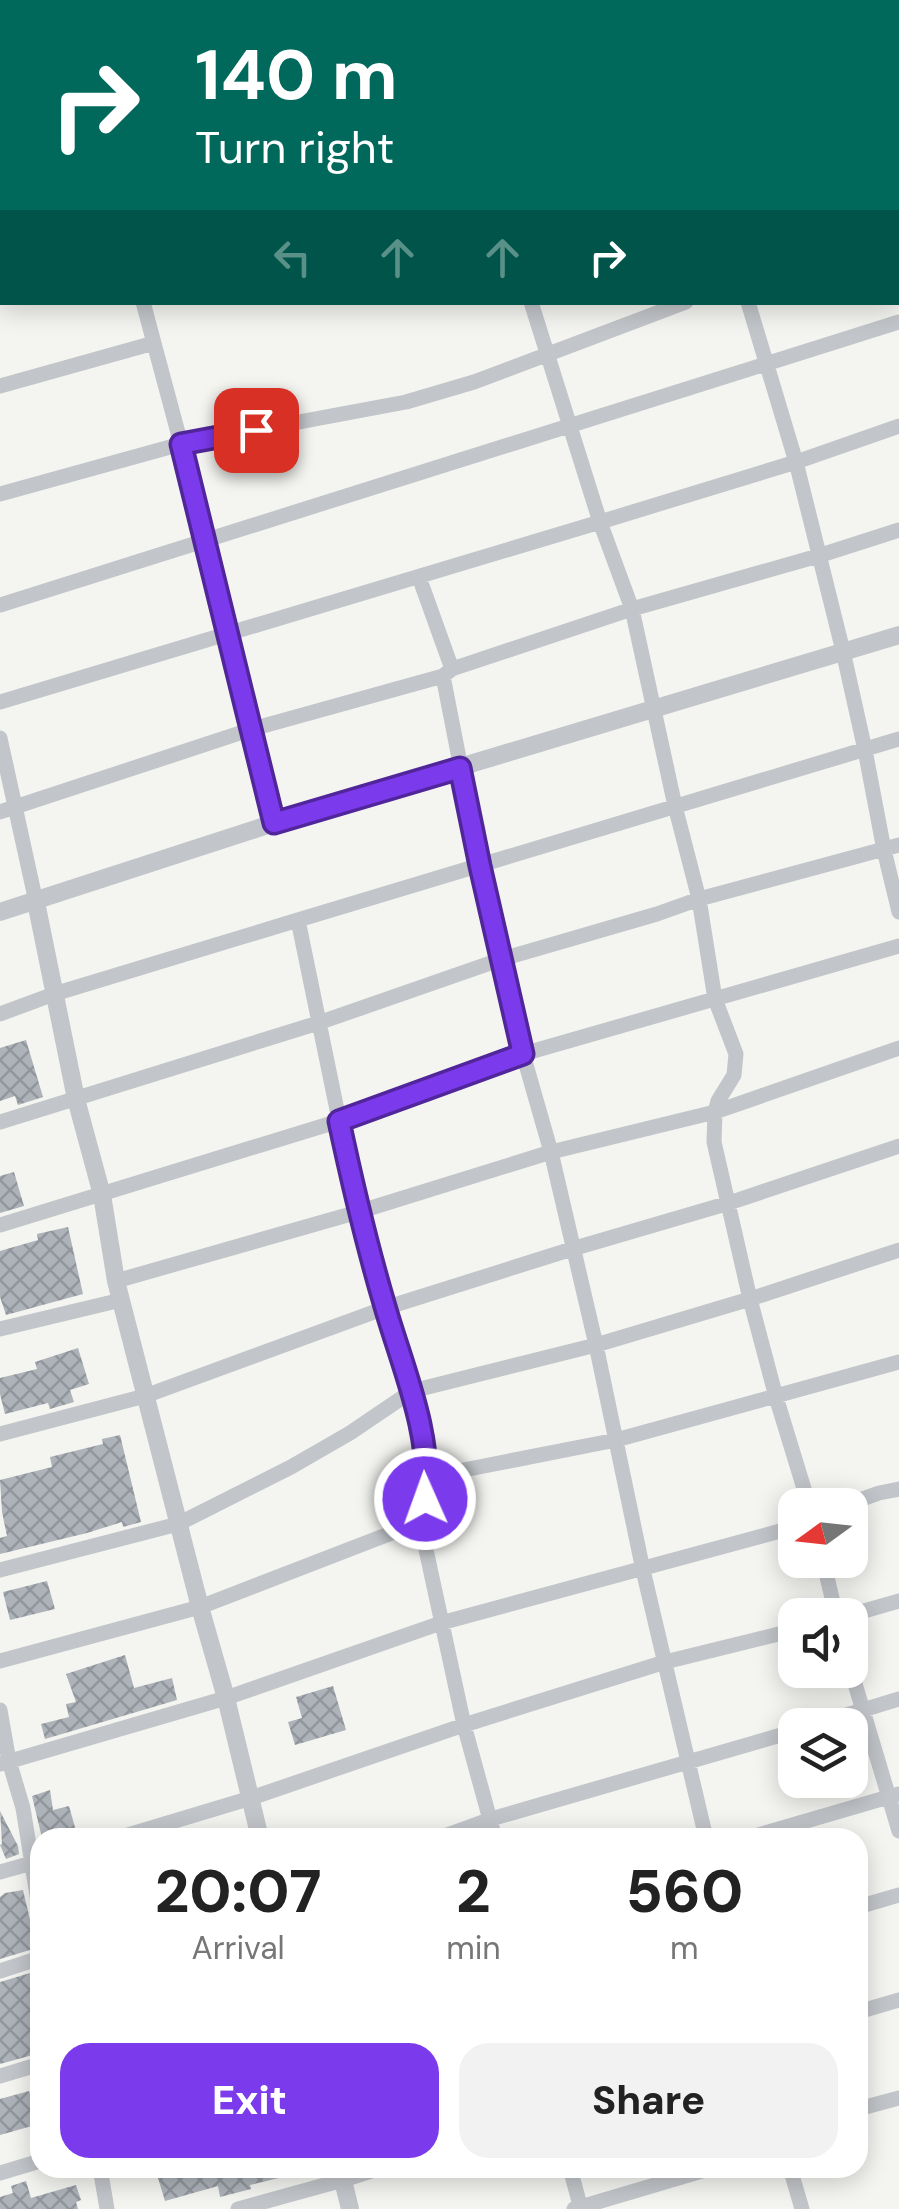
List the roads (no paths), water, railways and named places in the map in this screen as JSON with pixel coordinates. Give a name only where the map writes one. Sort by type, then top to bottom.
[{"type":"street","points":[[143,305],[274,823]]},
{"type":"street","points":[[532,305],[600,522],[632,609],[698,900],[716,999],[736,1054],[734,1075],[715,1112],[714,1142],[750,1299],[804,1488]]},
{"type":"street","points":[[0,494],[181,444],[406,402],[474,382],[678,305]]},
{"type":"street","points":[[749,305],[796,462],[843,651],[891,848],[899,912]]},
{"type":"street","points":[[0,606],[899,322]]},
{"type":"street","points":[[0,386],[154,343]]},
{"type":"street","points":[[0,702],[796,462],[899,426]]},
{"type":"street","points":[[0,812],[252,729],[448,673],[632,609],[899,530]]},
{"type":"street","points":[[419,577],[448,673],[460,768],[480,866],[596,1345],[643,1570],[704,1828]]},
{"type":"street","points":[[0,912],[274,823],[899,635]]},
{"type":"street","points":[[0,738],[76,1099],[102,1194],[116,1281],[258,1828]]},
{"type":"street","points":[[0,1014],[54,994],[899,739]]},
{"type":"street","points":[[0,1122],[318,1023],[502,960],[698,900],[891,848]]},
{"type":"street","points":[[298,920],[358,1212],[412,1391],[428,1477],[420,1522],[464,1725],[493,1828]]},
{"type":"street","points":[[0,1225],[339,1121],[523,1054],[899,946]]},
{"type":"street","points":[[116,1281],[551,1152],[715,1112],[899,1048]]},
{"type":"street","points":[[0,1434],[146,1396],[385,1308],[729,1203],[899,1146]]},
{"type":"street","points":[[0,1570],[178,1524],[291,1467],[412,1391],[596,1345],[899,1250]]},
{"type":"street","points":[[0,1329],[121,1300]]},
{"type":"street","points":[[428,1477],[616,1440],[899,1362]]},
{"type":"street","points":[[868,1497],[899,1489]]},
{"type":"street","points":[[0,1661],[200,1607],[420,1522]]},
{"type":"street","points":[[4,1762],[226,1698],[440,1623],[778,1532]]},
{"type":"street","points":[[868,1610],[899,1601]]},
{"type":"street","points":[[151,1828],[665,1662],[778,1634]]},
{"type":"street","points":[[868,1709],[899,1699]]},
{"type":"street","points":[[0,1710],[4,1762],[30,1837]]},
{"type":"street","points":[[868,1727],[893,1796],[899,1831]]},
{"type":"street","points":[[466,1828],[778,1736]]},
{"type":"street","points":[[783,1828],[893,1796]]},
{"type":"street","points":[[0,1872],[30,1864]]},
{"type":"street","points":[[868,1904],[899,1895]]},
{"type":"street","points":[[0,1970],[30,1961]]},
{"type":"street","points":[[868,2009],[899,2000]]},
{"type":"street","points":[[0,2076],[30,2067]]},
{"type":"street","points":[[868,2106],[899,2098]]},
{"type":"street","points":[[0,2173],[30,2165]]},
{"type":"street","points":[[102,2178],[107,2209]]},
{"type":"street","points":[[238,2209],[330,2178]]},
{"type":"street","points":[[343,2178],[350,2209]]},
{"type":"street","points":[[572,2178],[579,2208],[679,2178]]},
{"type":"street","points":[[793,2178],[802,2209]]}]
